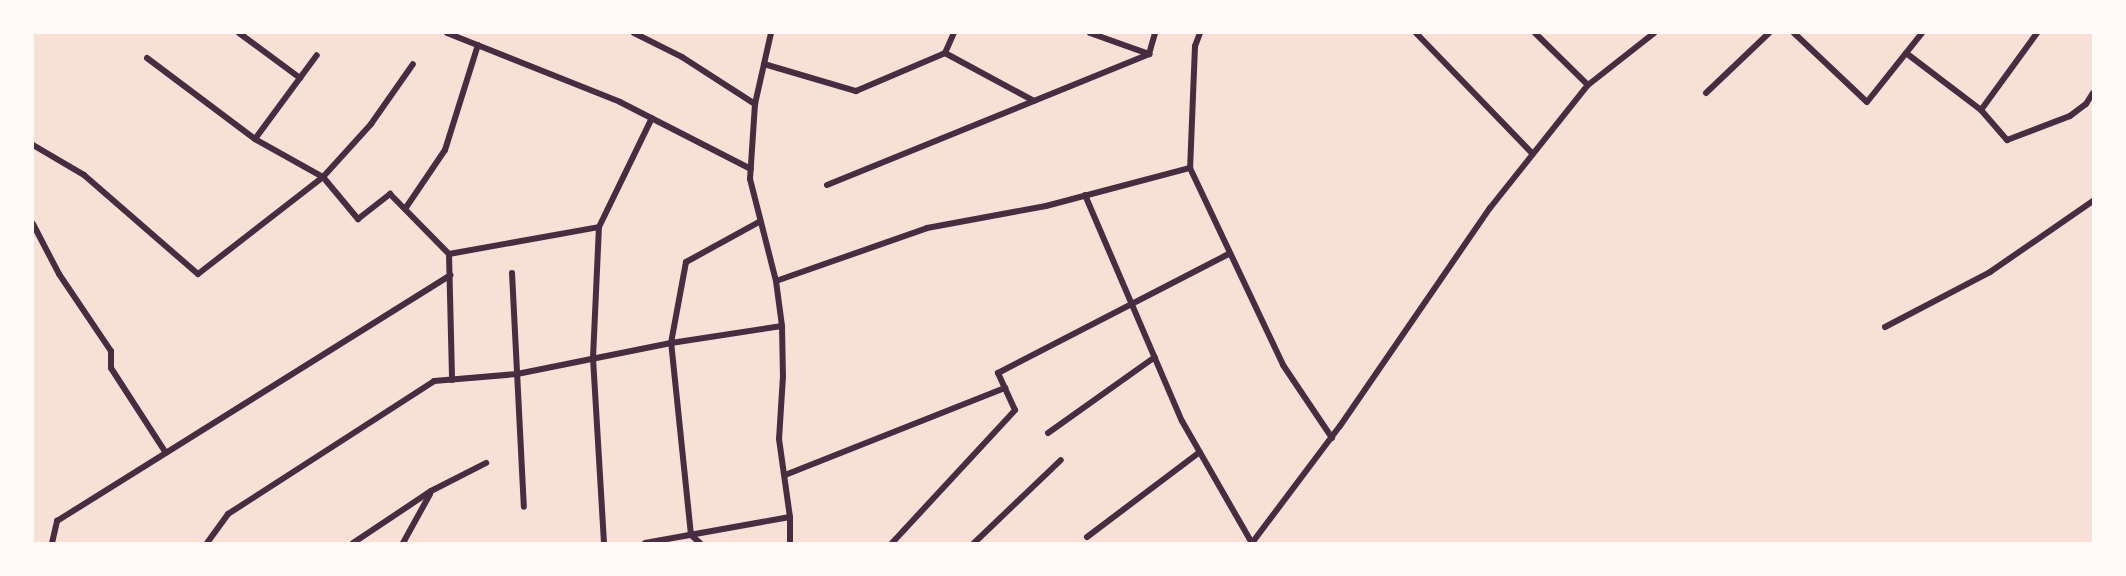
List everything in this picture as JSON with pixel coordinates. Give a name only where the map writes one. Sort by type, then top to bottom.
[{"type":"street","points":[[239,33],[300,78]]},
{"type":"street","points":[[447,33],[620,102],[751,169]]},
{"type":"street","points":[[634,33],[682,57],[755,104]]},
{"type":"street","points":[[771,33],[755,104],[750,179],[776,281],[782,326],[783,376],[779,439],[790,517],[790,543]]},
{"type":"street","points":[[764,64],[856,91],[945,53],[954,33]]},
{"type":"street","points":[[1090,33],[1149,54]]},
{"type":"street","points":[[1149,54],[1155,33]]},
{"type":"street","points":[[1200,33],[1195,46],[1190,168],[1283,365],[1332,438]]},
{"type":"street","points":[[1416,33],[1533,154]]},
{"type":"street","points":[[1535,33],[1588,86]]},
{"type":"street","points":[[1085,195],[1182,421],[1252,543],[1332,438],[1490,208],[1588,86],[1654,33]]},
{"type":"street","points":[[1706,93],[1769,33]]},
{"type":"street","points":[[1794,33],[1867,102],[1922,33]]},
{"type":"street","points":[[1982,110],[2037,33]]},
{"type":"street","points":[[405,209],[445,150],[478,45]]},
{"type":"street","points":[[945,53],[1034,101]]},
{"type":"street","points":[[826,185],[1149,54]]},
{"type":"street","points":[[1906,54],[1982,110],[2003,137],[2013,140],[2079,111],[2093,93]]},
{"type":"street","points":[[255,139],[318,55]]},
{"type":"street","points":[[147,58],[255,139],[323,177],[358,219],[390,194],[449,254],[452,380]]},
{"type":"street","points":[[33,145],[84,175],[198,274],[323,177],[371,124],[413,64]]},
{"type":"street","points":[[604,543],[593,358],[599,227],[652,118]]},
{"type":"street","points":[[776,281],[927,228],[1085,195],[1190,168]]},
{"type":"street","points":[[1885,327],[1990,272],[2093,201]]},
{"type":"street","points":[[700,543],[691,535],[671,343],[686,261],[761,221]]},
{"type":"street","points":[[33,224],[58,274],[111,351],[111,368],[166,453]]},
{"type":"street","points":[[449,254],[599,227]]},
{"type":"street","points":[[892,543],[1016,410],[998,373],[1229,254]]},
{"type":"street","points":[[512,273],[524,507]]},
{"type":"street","points":[[52,543],[57,521],[450,275]]},
{"type":"street","points":[[207,543],[228,514],[434,381],[517,374],[671,343],[782,326]]},
{"type":"street","points":[[1048,433],[1155,357]]},
{"type":"street","points":[[785,475],[1005,388]]},
{"type":"street","points":[[1087,537],[1200,452]]},
{"type":"street","points":[[974,543],[1061,460]]},
{"type":"street","points":[[353,543],[432,491],[486,463]]},
{"type":"street","points":[[403,543],[432,491]]},
{"type":"street","points":[[645,543],[790,517]]}]
